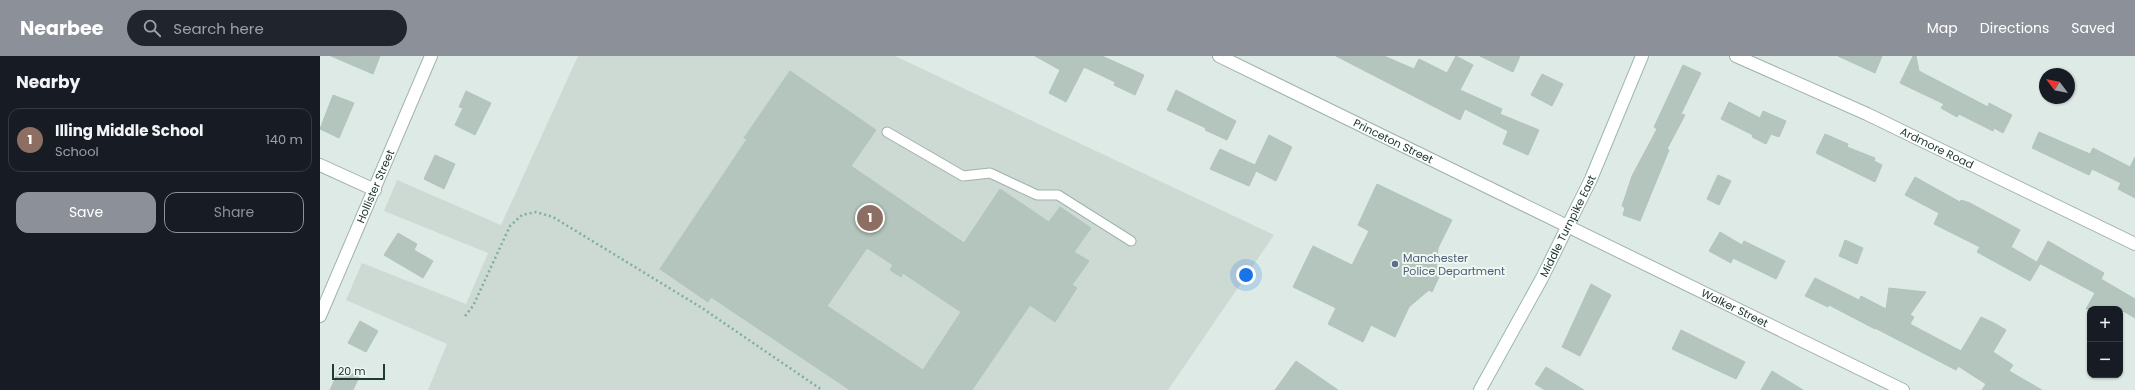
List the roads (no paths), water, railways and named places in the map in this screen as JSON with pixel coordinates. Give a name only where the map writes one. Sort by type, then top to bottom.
[{"type":"street","name":"Hollister Street","points":[[320,316],[431,56]]},
{"type":"street","name":"Princeton Street","points":[[1220,56],[1568,226]]},
{"type":"street","name":"Middle Turnpike East","points":[[1480,390],[1506,345],[1591,179],[1642,56]]},
{"type":"street","name":"Ardmore Road","points":[[1736,56],[1867,114],[2135,244]]},
{"type":"street","points":[[320,165],[375,190]]},
{"type":"street","name":"Walker Street","points":[[1568,226],[1903,390]]},
{"type":"lane","points":[[887,132],[963,176],[990,173],[1037,195],[1058,195],[1131,241]]},
{"type":"place","name":"Illing Middle School","points":[[870,218]]},
{"type":"place","name":"Manchester Police Department","points":[[1395,264]]}]
